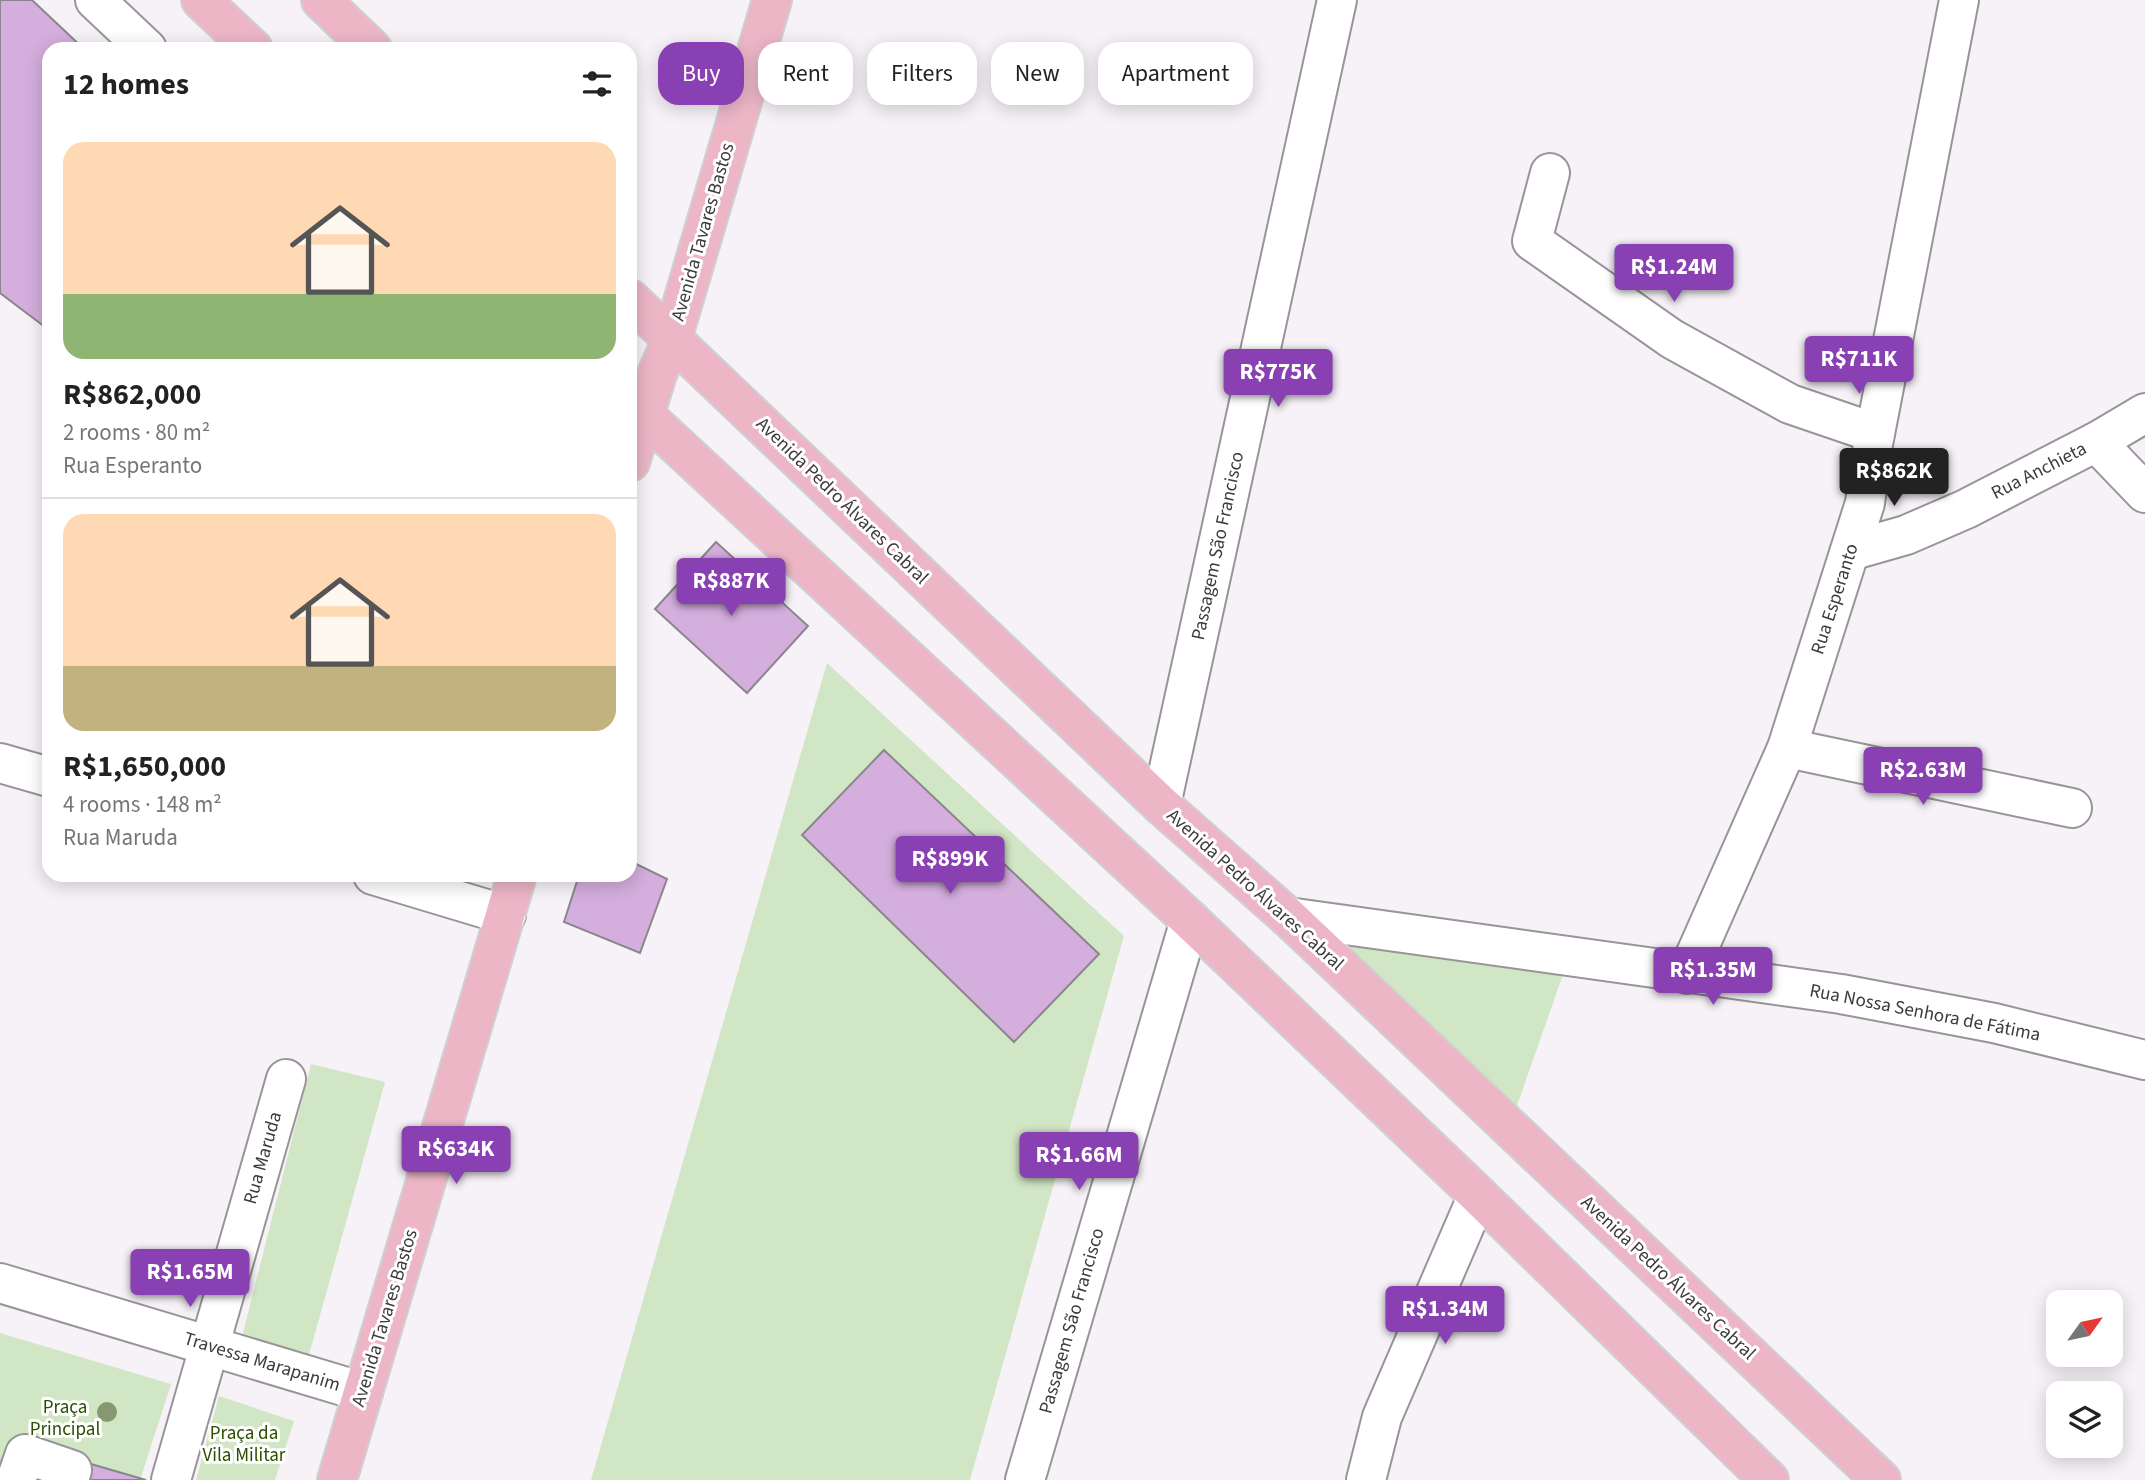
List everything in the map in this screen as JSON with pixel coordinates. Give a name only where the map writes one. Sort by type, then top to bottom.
[{"type":"main road","points":[[201,0],[246,42]]},
{"type":"main road","points":[[321,0],[365,42]]},
{"type":"main road","name":"Avenida Tavares Bastos","points":[[637,408],[657,374],[672,339],[772,0]]},
{"type":"main road","name":"Avenida Pedro Álvares Cabral","points":[[637,306],[1161,805],[1288,918],[1881,1480]]},
{"type":"main road","points":[[637,408],[1190,920],[1478,1195],[1769,1480]]},
{"type":"main road","name":"Avenida Tavares Bastos","points":[[337,1480],[515,882]]},
{"type":"street","points":[[95,0],[140,42]]},
{"type":"street","name":"Passagem São Francisco","points":[[1161,805],[1337,0]]},
{"type":"street","name":"Rua Esperanto","points":[[1687,974],[1787,748],[1865,503],[1875,433],[1959,0]]},
{"type":"street","points":[[1550,173],[1532,241],[1672,339],[1790,404],[1875,433]]},
{"type":"street","name":"Rua Anchieta","points":[[1850,551],[1906,535],[1966,509],[2096,442],[2145,413]]},
{"type":"street","points":[[2096,442],[2145,493]]},
{"type":"street","points":[[1787,748],[2072,808]]},
{"type":"street","points":[[0,763],[42,775]]},
{"type":"street","points":[[396,882],[506,915]]},
{"type":"street","name":"Rua Nossa Senhora de Fátima","points":[[1288,918],[1841,994],[1994,1023],[2145,1060]]},
{"type":"street","name":"Passagem São Francisco","points":[[1025,1480],[1190,920]]},
{"type":"street","name":"Rua Maruda","points":[[171,1480],[286,1079]]},
{"type":"street","points":[[1366,1480],[1382,1417],[1478,1195]]},
{"type":"street","name":"Travessa Marapanim","points":[[0,1283],[363,1392]]},
{"type":"street","points":[[16,1480],[25,1454],[72,1470],[69,1480]]},
{"type":"green space","points":[[827,663],[1124,936],[970,1480],[591,1480]]},
{"type":"green space","points":[[1288,917],[1565,969],[1508,1131]]},
{"type":"green space","points":[[311,1064],[385,1082],[307,1362],[241,1341]]},
{"type":"green space","name":"Praça Principal","points":[[0,1333],[171,1384],[140,1480],[0,1480]]},
{"type":"green space","name":"Praça da Vila Militar","points":[[219,1396],[294,1421],[275,1480],[196,1480]]},
{"type":"building","points":[[0,0],[32,0],[77,42],[42,42],[42,325],[0,293]]},
{"type":"building","points":[[716,542],[808,626],[747,693],[655,609]]},
{"type":"building","points":[[884,750],[1099,954],[1014,1042],[802,835]]},
{"type":"building","points":[[637,864],[667,879],[640,953],[564,922],[577,882],[637,882]]},
{"type":"building","points":[[91,1464],[146,1480],[86,1480]]}]
